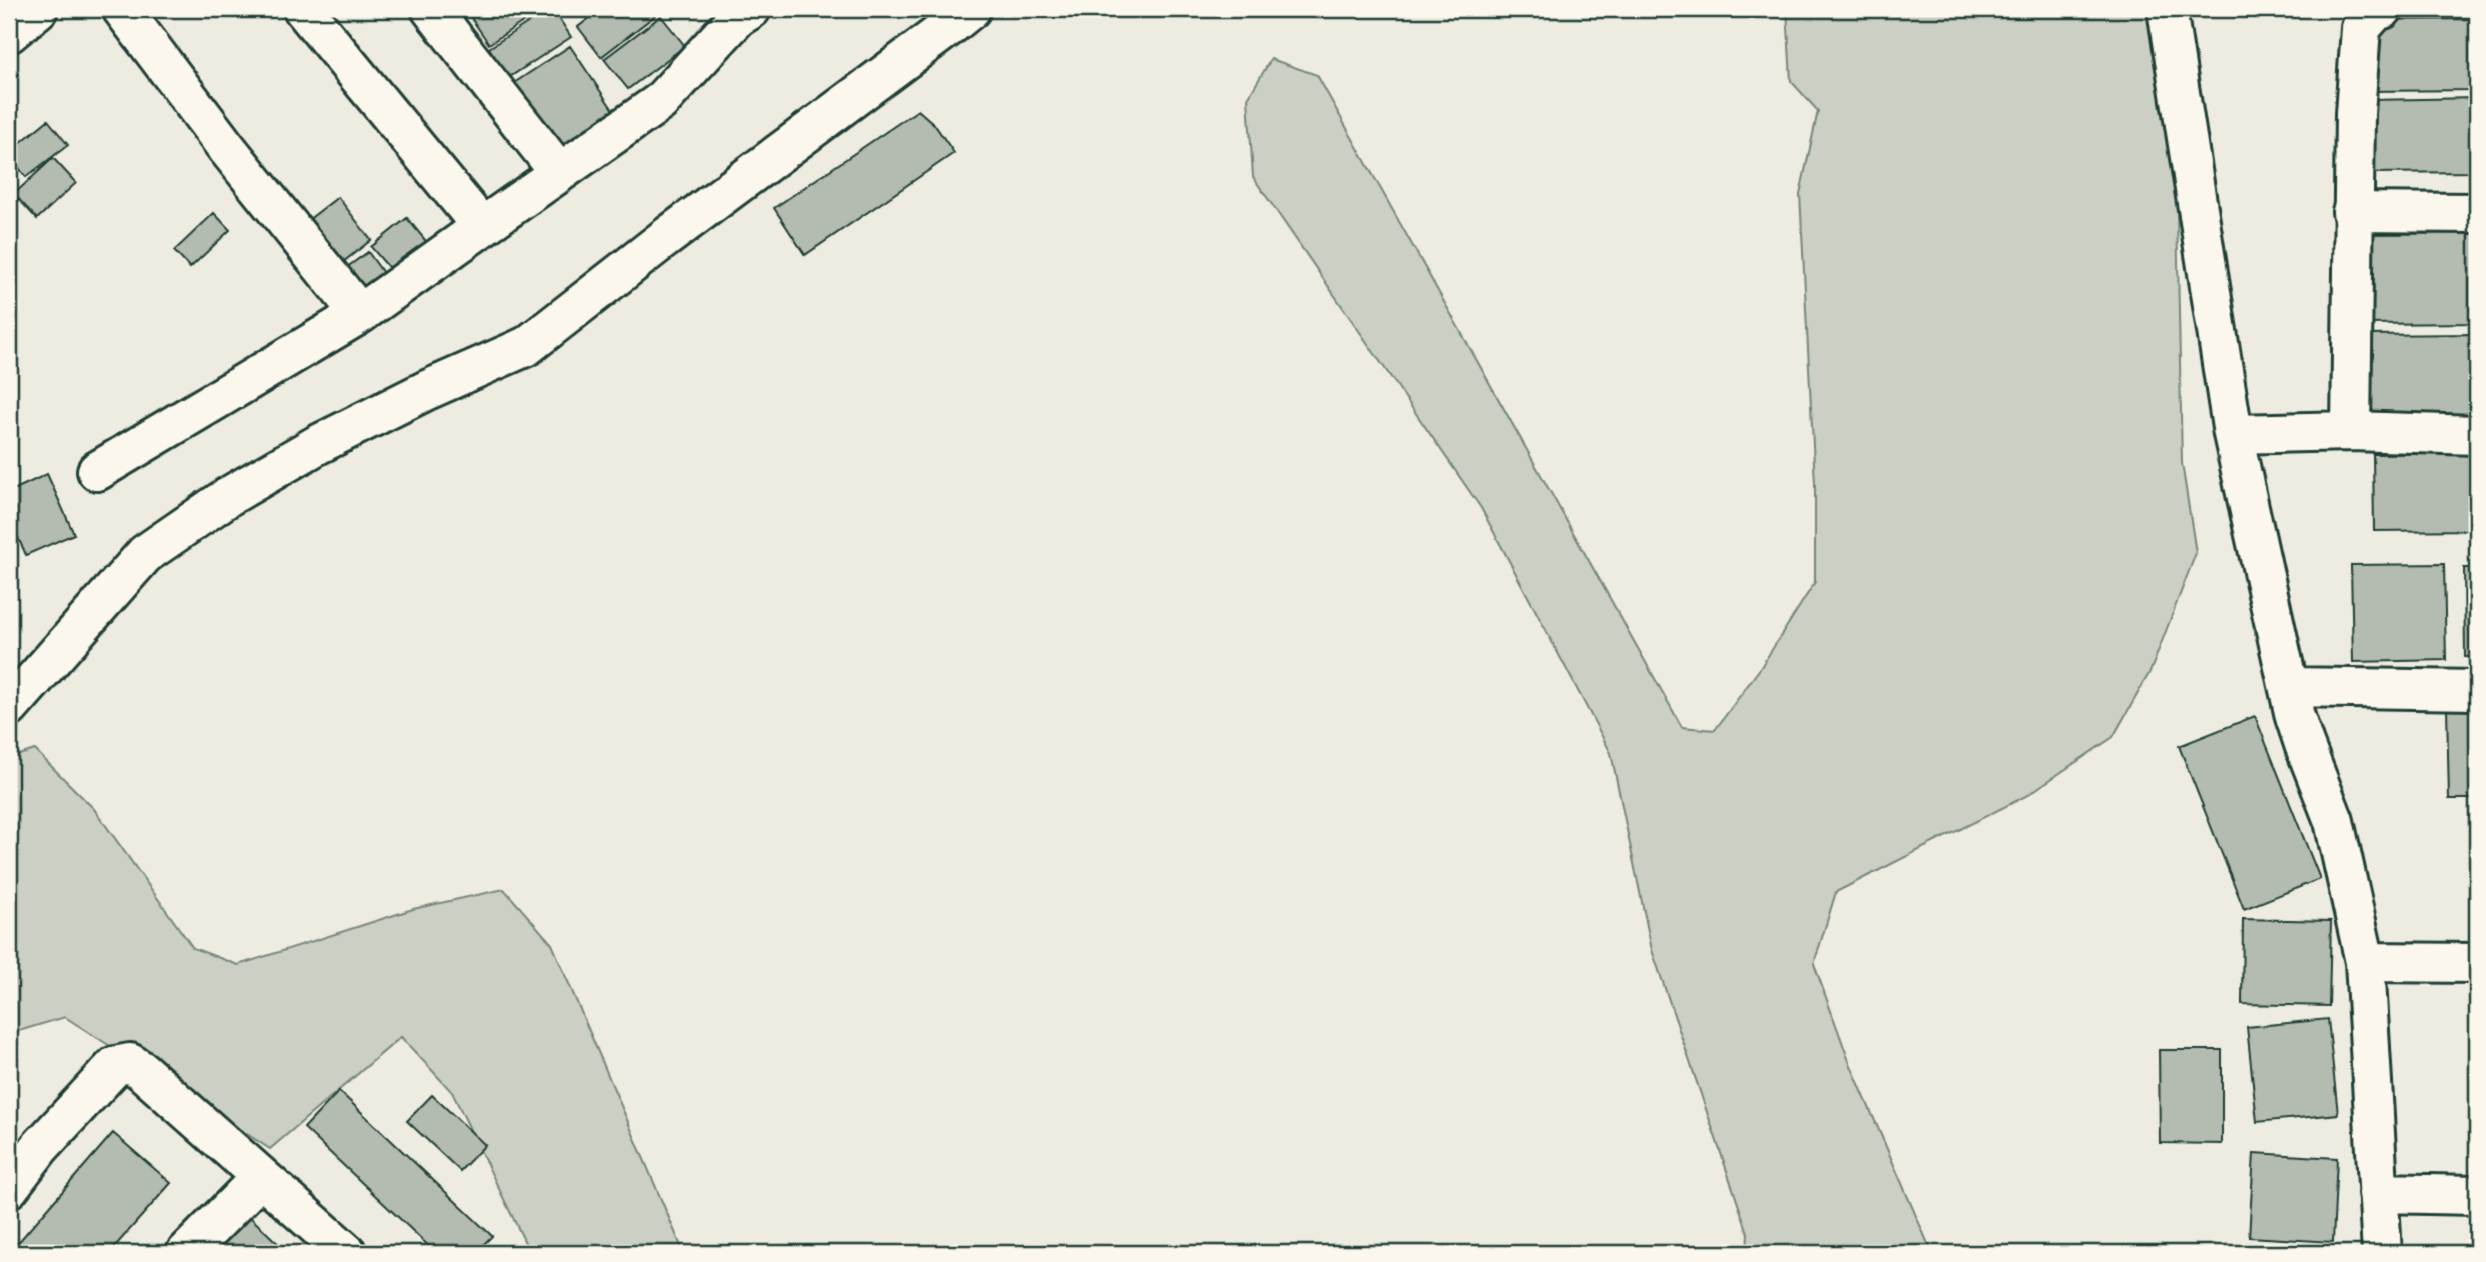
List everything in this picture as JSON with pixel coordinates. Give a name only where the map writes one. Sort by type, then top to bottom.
[{"type":"street","points":[[9,33],[38,9]]},
{"type":"street","points":[[122,9],[226,147],[360,314]]},
{"type":"street","points":[[303,9],[482,227]]},
{"type":"street","points":[[431,9],[559,172]]},
{"type":"street","points":[[9,708],[145,554],[229,496],[317,446],[427,390],[527,346],[663,239],[971,9]]},
{"type":"street","points":[[2167,9],[2233,434],[2289,687],[2304,744],[2334,821],[2365,962],[2382,1253]]},
{"type":"street","points":[[2350,431],[2352,212],[2361,28],[2368,19],[2383,9]]},
{"type":"street","points":[[97,471],[360,314],[660,102],[740,12]]},
{"type":"street","points":[[2352,212],[2477,213]]},
{"type":"street","points":[[2233,434],[2350,431],[2477,435]]},
{"type":"street","points":[[2289,687],[2477,690]]},
{"type":"street","points":[[2365,962],[2477,963]]},
{"type":"street","points":[[9,1188],[40,1147],[115,1066],[130,1063],[347,1253]]},
{"type":"street","points":[[186,1253],[261,1177]]},
{"type":"street","points":[[2378,1193],[2477,1195]]},
{"type":"shaded area","points":[[1787,9],[2173,9],[2182,463],[2196,553],[2151,670],[2113,737],[2026,796],[1836,892],[1814,964],[1849,1061],[1932,1253],[1747,1253],[1748,1233],[1652,950],[1611,753],[1481,508],[1253,177],[1248,98],[1271,59],[1317,75],[1682,727],[1715,730],[1761,667],[1815,582],[1815,484],[1800,194],[1818,111],[1791,81]]},
{"type":"shaded area","points":[[35,750],[94,809],[193,948],[238,965],[413,909],[504,889],[552,944],[684,1253],[530,1253],[452,1092],[401,1037],[270,1149],[65,1017],[9,1034],[9,758]]},
{"type":"building","points":[[478,9],[543,9],[489,44],[469,15]]},
{"type":"building","points":[[553,9],[571,37],[508,78],[489,48]]},
{"type":"building","points":[[601,9],[653,9],[657,14],[601,57],[578,27]]},
{"type":"building","points":[[661,16],[685,46],[628,89],[604,59]]},
{"type":"building","points":[[2477,19],[2477,90],[2369,91],[2367,20]]},
{"type":"building","points":[[570,46],[615,113],[558,150],[514,83]]},
{"type":"building","points":[[2477,98],[2477,172],[2370,173],[2369,100]]},
{"type":"building","points":[[918,110],[934,124],[954,153],[805,255],[774,208]]},
{"type":"building","points":[[48,120],[68,145],[26,177],[9,152]]},
{"type":"building","points":[[53,158],[76,183],[37,219],[14,194]]},
{"type":"building","points":[[338,197],[371,240],[333,270],[299,227]]},
{"type":"building","points":[[214,213],[230,230],[190,268],[174,251]]},
{"type":"building","points":[[407,218],[430,246],[394,274],[371,247]]},
{"type":"building","points":[[2477,233],[2477,323],[2363,324],[2361,234]]},
{"type":"building","points":[[368,252],[386,277],[358,298],[339,273]]},
{"type":"building","points":[[2477,334],[2477,415],[2364,416],[2363,335]]},
{"type":"building","points":[[2477,453],[2477,530],[2374,531],[2373,454]]},
{"type":"building","points":[[47,474],[74,534],[26,555],[9,518],[9,492]]},
{"type":"building","points":[[2444,564],[2446,660],[2353,662],[2351,565]]},
{"type":"building","points":[[2464,568],[2477,568],[2477,657],[2465,657]]},
{"type":"building","points":[[2447,708],[2477,708],[2477,799],[2449,799]]},
{"type":"building","points":[[2255,716],[2320,879],[2244,909],[2179,746]]},
{"type":"building","points":[[2243,919],[2331,921],[2329,1006],[2242,1004]]},
{"type":"building","points":[[2328,1019],[2338,1114],[2257,1122],[2247,1027]]},
{"type":"building","points":[[2159,1050],[2222,1050],[2222,1144],[2160,1143]]},
{"type":"building","points":[[339,1091],[492,1236],[475,1253],[436,1253],[304,1128]]},
{"type":"building","points":[[432,1095],[485,1145],[460,1171],[407,1121]]},
{"type":"building","points":[[113,1133],[171,1183],[109,1253],[9,1253]]},
{"type":"building","points":[[2254,1153],[2337,1158],[2333,1242],[2249,1237]]},
{"type":"building","points":[[248,1215],[288,1253],[211,1253]]}]
